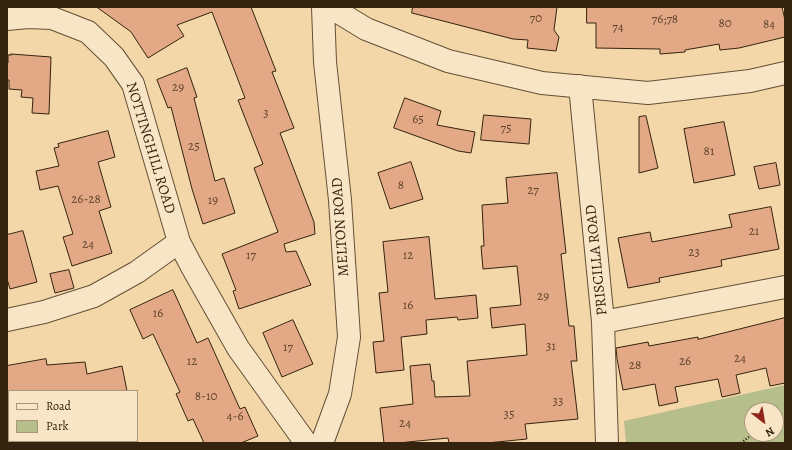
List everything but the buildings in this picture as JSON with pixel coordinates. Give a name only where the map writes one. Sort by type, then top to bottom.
[{"type":"street","name":"MELTON ROAD","points":[[322,7],[325,62],[340,200],[349,337],[340,394],[322,443]]},
{"type":"street","points":[[330,7],[366,29],[448,61],[542,83],[648,93],[750,81],[785,73]]},
{"type":"street","name":"NOTTINGHILL ROAD","points":[[7,19],[28,17],[52,18],[88,32],[114,56],[133,84],[179,242],[238,348],[306,443]]},
{"type":"street","name":"PRISCILLA ROAD","points":[[580,86],[603,322],[785,288]]},
{"type":"street","points":[[7,320],[44,312],[94,296],[137,272],[179,242]]},
{"type":"street","points":[[603,322],[607,443]]},
{"type":"green space","points":[[785,385],[785,443],[626,443],[624,421]]}]
